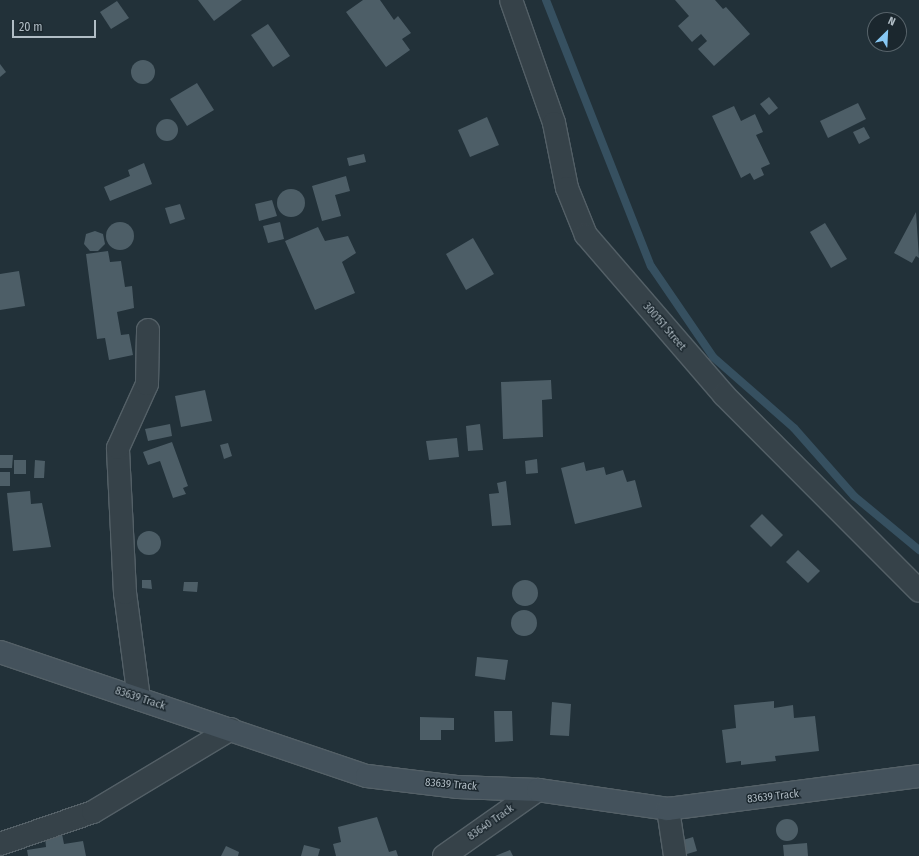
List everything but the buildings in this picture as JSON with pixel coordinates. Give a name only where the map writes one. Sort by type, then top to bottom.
[{"type":"street","name":"300151 Street","points":[[511,0],[554,123],[567,188],[586,235],[724,395],[919,591]]},
{"type":"street","points":[[139,699],[125,593],[118,448],[147,384],[148,330]]},
{"type":"street","name":"83639 Track","points":[[0,652],[367,776],[458,788],[538,790],[668,808],[919,776]]},
{"type":"street","points":[[0,844],[93,812],[231,729]]},
{"type":"street","name":"83640 Track","points":[[444,856],[538,790]]},
{"type":"street","points":[[668,808],[675,856]]},
{"type":"waterway","points":[[546,0],[651,266],[713,357],[794,428],[854,496],[919,550]]}]
